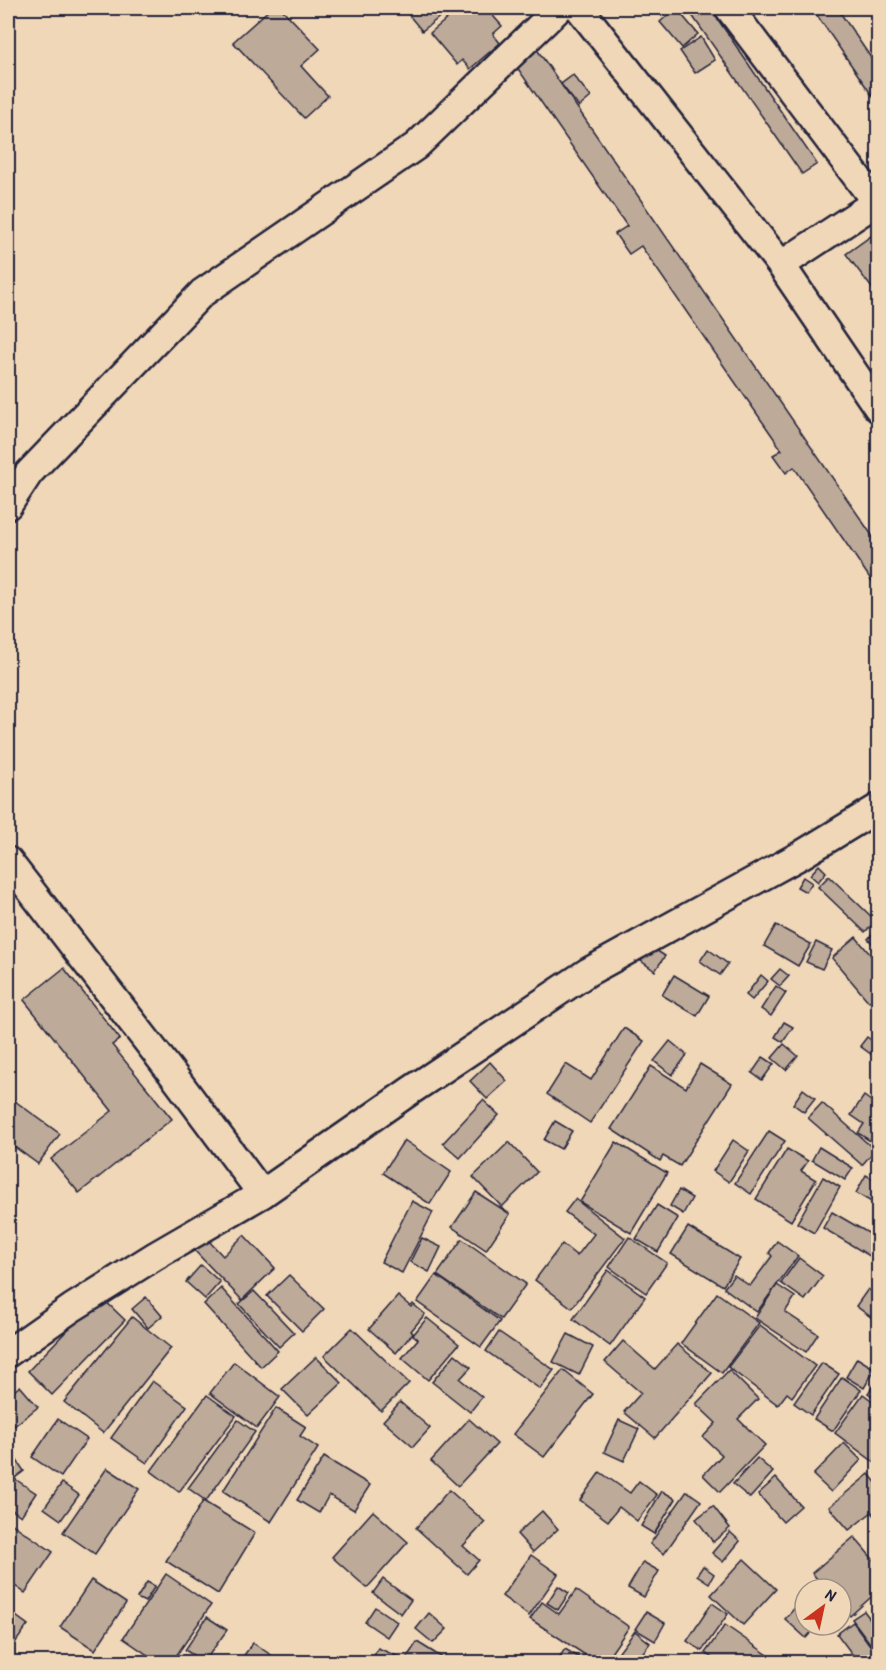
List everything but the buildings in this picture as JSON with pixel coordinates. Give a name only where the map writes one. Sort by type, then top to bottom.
[{"type":"street","points":[[8,505],[29,472],[202,292],[416,146],[559,8]]},
{"type":"street","points":[[579,8],[782,265],[879,408]]},
{"type":"street","points":[[729,8],[877,202],[782,265]]},
{"type":"street","points":[[8,1353],[72,1308],[155,1256],[262,1194],[588,972],[801,855],[879,808]]},
{"type":"street","points":[[8,861],[262,1194]]}]
